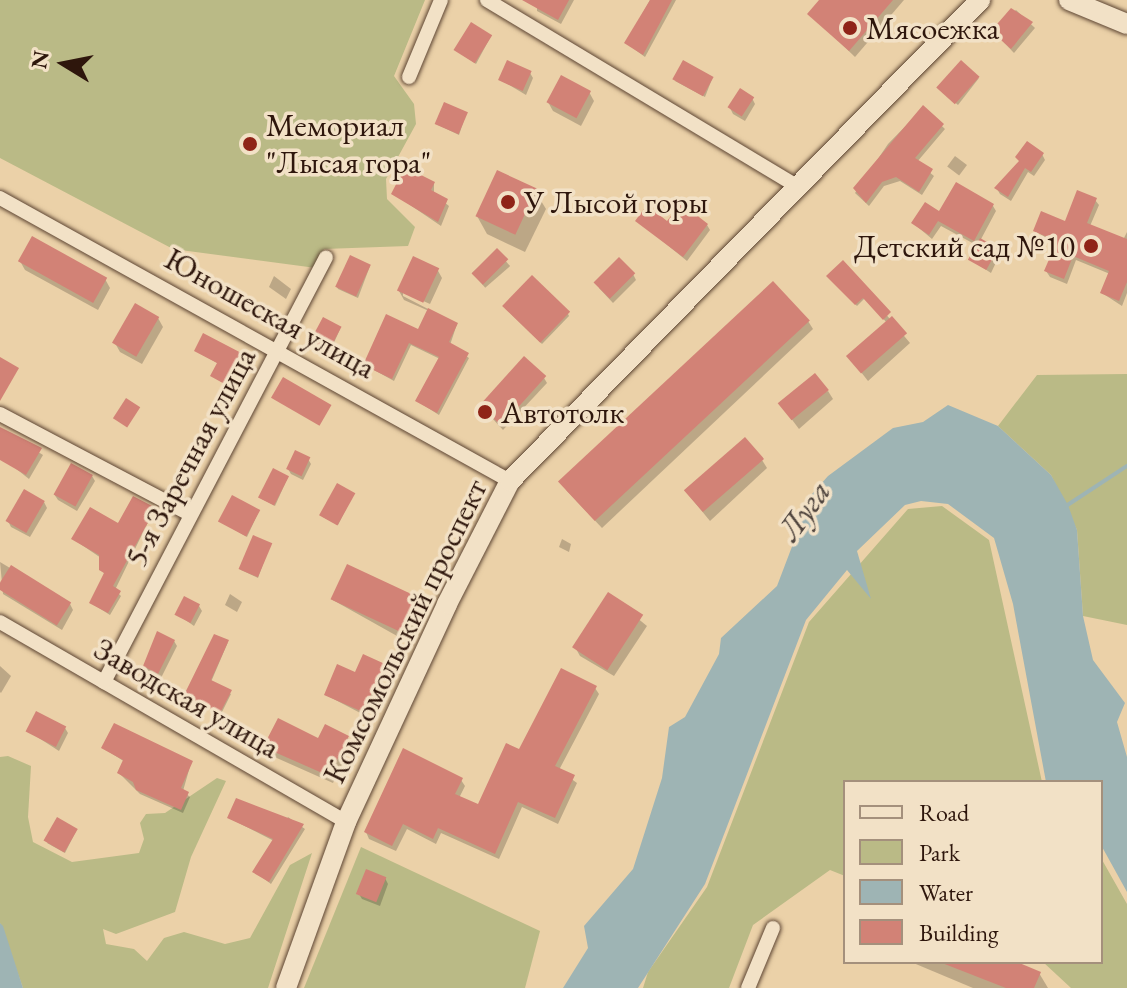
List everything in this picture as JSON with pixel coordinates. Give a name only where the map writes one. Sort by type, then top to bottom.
[{"type":"main road","name":"Комсомольский проспект","points":[[286,988],[346,822],[447,604],[510,481],[980,0]]},
{"type":"main road","points":[[1069,0],[1127,24]]},
{"type":"street","points":[[409,77],[441,0]]},
{"type":"street","points":[[487,0],[796,186]]},
{"type":"street","name":"Юношеская улица","points":[[0,198],[279,349],[510,481]]},
{"type":"street","name":"5-я Заречная улица","points":[[104,682],[326,257]]},
{"type":"street","points":[[0,414],[190,514]]},
{"type":"street","name":"Заводская улица","points":[[0,622],[346,822]]},
{"type":"street","points":[[748,988],[773,928]]},
{"type":"green space","points":[[0,0],[425,0],[394,76],[414,104],[416,124],[386,179],[387,199],[415,227],[408,246],[324,249],[316,268],[173,249],[0,158]]},
{"type":"green space","points":[[1127,374],[1127,625],[1083,616],[1077,530],[1051,475],[998,426],[1037,375]]},
{"type":"green space","points":[[942,506],[989,540],[1042,780],[843,780],[843,875],[830,870],[753,925],[729,988],[643,988],[648,972],[707,887],[809,622],[908,509]]},
{"type":"green space","points":[[8,756],[31,766],[28,817],[33,842],[72,862],[139,853],[144,839],[140,823],[146,814],[165,813],[217,778],[226,781],[191,857],[175,912],[116,934],[103,929],[106,944],[134,949],[147,961],[164,938],[184,932],[225,944],[250,938],[290,865],[312,853],[268,988],[23,988],[0,923],[0,757]]},
{"type":"green space","points":[[361,847],[540,931],[525,988],[304,988]]},
{"type":"green space","points":[[1103,862],[1127,904],[1127,988],[1071,988],[1045,964],[1103,964]]},
{"type":"water","points":[[948,405],[998,426],[1051,475],[1068,505],[1077,530],[1083,616],[1093,660],[1125,703],[1117,722],[1127,757],[1127,892],[1103,849],[1103,780],[1046,780],[1013,604],[994,538],[948,504],[921,501],[905,505],[857,551],[871,599],[847,570],[806,620],[705,884],[638,988],[563,988],[588,948],[584,926],[633,869],[662,778],[669,727],[685,717],[719,654],[721,638],[777,586],[812,494],[828,476],[893,428],[923,422]]},
{"type":"water","points":[[0,923],[3,926],[23,988],[0,988]]},
{"type":"building","points":[[522,0],[569,0],[558,20]]},
{"type":"building","points":[[650,0],[672,0],[643,55],[624,43]]},
{"type":"building","points":[[819,0],[893,0],[849,51],[807,14]]},
{"type":"building","points":[[1011,8],[1033,22],[1011,49],[991,31]]},
{"type":"building","points":[[471,22],[492,35],[475,63],[454,50]]},
{"type":"building","points":[[507,60],[532,71],[523,91],[498,80]]},
{"type":"building","points":[[683,60],[714,77],[703,96],[672,79]]},
{"type":"building","points":[[961,60],[980,77],[955,104],[936,87]]},
{"type":"building","points":[[561,75],[591,91],[576,118],[546,102]]},
{"type":"building","points":[[740,88],[754,97],[742,117],[727,107]]},
{"type":"building","points":[[444,102],[468,112],[459,134],[435,124]]},
{"type":"building","points":[[923,105],[944,124],[915,158],[933,169],[919,192],[896,177],[882,182],[866,203],[853,188]]},
{"type":"building","points":[[1027,141],[1044,153],[1031,172],[1025,168],[1008,197],[994,188],[1019,161],[1015,157]]},
{"type":"building","points":[[405,167],[435,182],[431,190],[448,199],[438,222],[391,194]]},
{"type":"building","points":[[497,170],[537,189],[515,235],[475,216]]},
{"type":"building","points":[[956,182],[994,204],[974,241],[938,221],[929,235],[911,223],[925,202],[939,211]]},
{"type":"building","name":"Детский сад №10","points":[[1077,190],[1097,198],[1087,223],[1127,239],[1127,282],[1119,301],[1100,293],[1109,271],[1073,256],[1064,279],[1044,271],[1057,241],[1033,231],[1041,211],[1065,221]]},
{"type":"building","points":[[681,203],[708,224],[683,257],[635,221],[647,205],[667,221]]},
{"type":"building","points":[[32,236],[107,278],[93,303],[18,261]]},
{"type":"building","points":[[980,238],[998,248],[986,270],[968,260]]},
{"type":"building","points":[[497,248],[508,259],[483,285],[472,273]]},
{"type":"building","points":[[350,255],[371,265],[356,296],[335,287]]},
{"type":"building","points":[[413,256],[439,268],[423,303],[397,290]]},
{"type":"building","points":[[619,257],[635,273],[610,299],[594,282]]},
{"type":"building","points":[[843,260],[891,312],[883,320],[863,298],[855,305],[826,276]]},
{"type":"building","points":[[532,275],[570,312],[540,343],[502,306]]},
{"type":"building","points":[[773,281],[810,320],[595,521],[558,482]]},
{"type":"building","points":[[135,303],[159,317],[136,357],[112,343]]},
{"type":"building","points":[[428,308],[458,323],[449,342],[469,353],[437,413],[415,401],[439,357],[409,343],[392,379],[363,365],[386,314],[418,329]]},
{"type":"building","points":[[892,316],[907,333],[861,373],[846,356]]},
{"type":"building","points":[[323,317],[342,327],[329,351],[310,341]]},
{"type":"building","points":[[203,333],[249,357],[232,388],[210,376],[217,363],[194,351]]},
{"type":"building","points":[[524,356],[546,376],[501,426],[479,406]]},
{"type":"building","points":[[0,357],[19,368],[0,401]]},
{"type":"building","points":[[815,373],[829,390],[792,420],[778,403]]},
{"type":"building","points":[[283,377],[331,405],[319,426],[271,398]]},
{"type":"building","points":[[126,398],[140,407],[127,427],[113,418]]},
{"type":"building","points":[[0,427],[42,448],[26,475],[0,460]]},
{"type":"building","points":[[745,437],[764,459],[703,512],[684,490]]},
{"type":"building","points":[[295,450],[310,457],[302,476],[286,469]]},
{"type":"building","points":[[71,463],[93,475],[75,507],[54,494]]},
{"type":"building","points":[[273,468],[289,476],[274,506],[258,497]]},
{"type":"building","points":[[337,483],[355,493],[337,526],[319,515]]},
{"type":"building","points":[[24,489],[45,501],[26,533],[6,521]]},
{"type":"building","points":[[232,495],[260,510],[246,537],[218,521]]},
{"type":"building","points":[[133,496],[156,508],[113,586],[121,591],[108,613],[89,603],[104,573],[99,570],[99,555],[71,539],[90,507],[118,523]]},
{"type":"building","points":[[253,535],[272,543],[258,577],[239,569]]},
{"type":"building","points":[[347,564],[423,599],[407,635],[331,599]]},
{"type":"building","points":[[11,565],[71,603],[57,626],[0,590],[0,583]]},
{"type":"building","points":[[608,592],[643,615],[607,670],[572,647]]},
{"type":"building","points":[[184,596],[200,604],[191,623],[174,615]]},
{"type":"building","points":[[157,631],[175,640],[158,674],[143,666]]},
{"type":"building","points":[[214,634],[229,640],[211,680],[232,690],[220,713],[184,695]]},
{"type":"building","points":[[363,654],[385,664],[363,712],[324,695],[337,664],[355,672]]},
{"type":"building","points":[[561,668],[597,686],[555,766],[575,775],[555,818],[518,802],[495,854],[438,828],[433,839],[403,824],[392,846],[364,832],[403,748],[463,778],[455,794],[478,804],[506,743],[519,749]]},
{"type":"building","points":[[36,711],[66,726],[56,747],[26,731]]},
{"type":"building","points":[[278,718],[318,738],[325,724],[349,736],[329,776],[263,747]]},
{"type":"building","points":[[114,723],[193,761],[181,788],[189,792],[181,810],[136,790],[133,782],[117,773],[123,760],[101,748]]},
{"type":"building","points":[[236,798],[304,824],[269,882],[252,872],[273,839],[227,818]]},
{"type":"building","points":[[57,817],[78,829],[64,852],[44,840]]},
{"type":"building","points":[[366,869],[386,877],[376,902],[356,894]]},
{"type":"building","points":[[945,964],[1022,964],[1041,972],[1034,988],[1006,988]]},
{"type":"waterway","points":[[1066,506],[1127,466]]},
{"type":"place","name":"Мясоежка","points":[[850,28]]},
{"type":"place","name":"Мемориал \"Лысая гора\"","points":[[250,144]]},
{"type":"place","name":"У Лысой горы","points":[[508,202]]},
{"type":"place","name":"Детский сад №10","points":[[1091,246]]},
{"type":"place","name":"Автотолк","points":[[485,412]]},
{"type":"water label","name":"Луга","points":[[804,510]]}]
